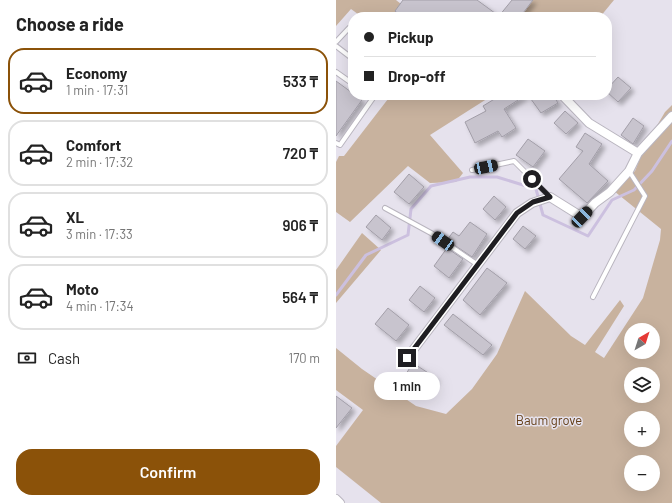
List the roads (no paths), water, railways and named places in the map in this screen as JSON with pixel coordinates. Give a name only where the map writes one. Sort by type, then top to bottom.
[{"type":"street","points":[[567,100],[589,123],[638,153]]},
{"type":"street","points":[[407,358],[517,213],[533,202],[550,197],[582,217],[595,203],[610,192],[629,171],[638,153],[672,116]]},
{"type":"street","points":[[336,499],[340,503]]},
{"type":"lane","points":[[336,42],[348,29]]},
{"type":"lane","points":[[336,46],[348,55]]},
{"type":"lane","points":[[336,72],[348,80]]},
{"type":"lane","points":[[336,142],[340,145],[373,100]]},
{"type":"lane","points":[[472,170],[514,161],[550,197]]},
{"type":"lane","points":[[593,297],[645,196],[629,171]]},
{"type":"lane","points":[[385,208],[416,224],[479,265]]},
{"type":"waterway","points":[[336,295],[366,255],[408,235],[411,209],[431,186],[470,177],[497,177],[536,189],[543,215],[588,236],[612,200],[634,190],[652,171],[672,141]]},
{"type":"park label","name":"Baum grove","points":[[549,420]]}]
